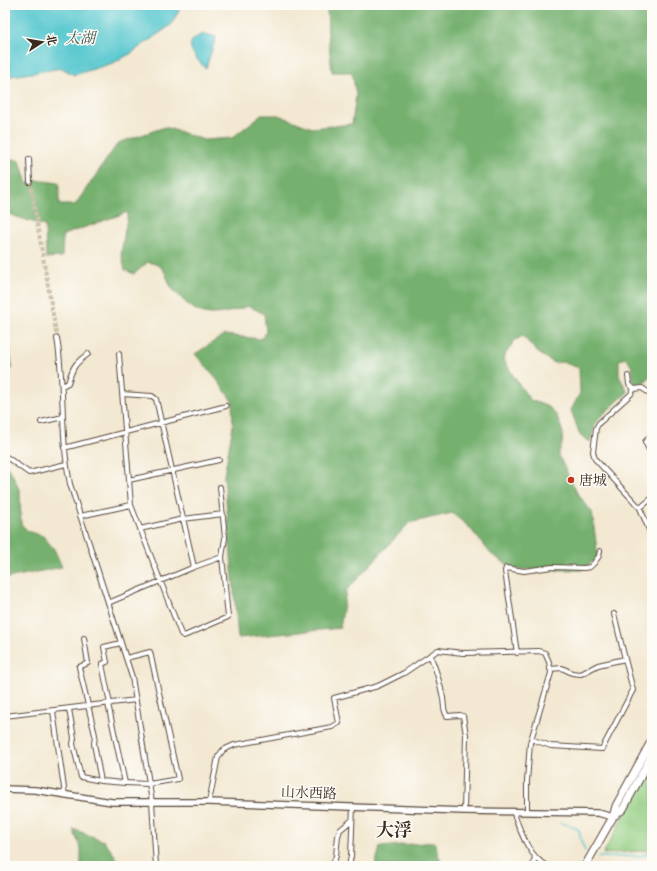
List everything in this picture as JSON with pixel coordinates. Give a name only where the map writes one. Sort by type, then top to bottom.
[{"type":"highway","points":[[585,866],[613,817],[616,806],[652,740]]},
{"type":"highway","points":[[613,817],[623,809],[652,755]]},
{"type":"street","points":[[29,159],[30,182]]},
{"type":"street","points":[[58,338],[61,362],[62,417],[66,464],[70,484],[132,677],[152,802],[156,866]]},
{"type":"street","points":[[62,386],[68,384],[71,372],[77,362],[88,354]]},
{"type":"street","points":[[119,354],[131,505],[181,634],[184,636],[228,618],[222,557],[225,538],[220,487]]},
{"type":"street","points":[[628,376],[629,384],[634,389]]},
{"type":"street","points":[[634,389],[642,388],[652,396]]},
{"type":"street","points":[[634,389],[631,394],[596,428],[593,452],[595,459],[640,508],[652,537]]},
{"type":"street","points":[[122,394],[152,396],[156,399],[194,567]]},
{"type":"street","points":[[64,448],[226,406]]},
{"type":"street","points":[[41,422],[62,417]]},
{"type":"street","points":[[652,434],[644,442],[652,455]]},
{"type":"street","points":[[5,456],[29,473],[66,464]]},
{"type":"street","points":[[129,480],[219,460]]},
{"type":"street","points":[[640,508],[652,498]]},
{"type":"street","points":[[80,516],[131,505]]},
{"type":"street","points":[[140,529],[183,519],[222,514]]},
{"type":"street","points":[[517,652],[504,571],[506,568],[524,570],[552,567],[590,567],[599,556],[600,551]]},
{"type":"street","points":[[108,603],[194,567],[222,557]]},
{"type":"street","points":[[531,739],[551,746],[602,749],[633,690],[614,614]]},
{"type":"street","points":[[84,638],[88,663],[79,667],[95,735],[94,744],[101,781]]},
{"type":"street","points":[[121,642],[104,647],[107,662],[102,664],[126,783]]},
{"type":"street","points":[[209,802],[218,756],[222,750],[234,745],[332,727],[339,723],[334,698],[378,686],[404,673],[438,650],[463,653],[539,651],[545,653],[550,662],[551,673],[531,739],[527,781],[527,811]]},
{"type":"street","points":[[68,709],[74,738],[73,744],[81,778],[101,781],[149,784],[178,779],[150,652],[126,658]]},
{"type":"street","points":[[430,655],[438,678],[444,712],[447,716],[460,714],[463,716],[466,736],[464,811]]},
{"type":"street","points":[[550,669],[562,668],[572,673],[581,674],[598,665],[625,659]]},
{"type":"street","points":[[5,716],[136,700]]},
{"type":"street","points":[[53,711],[64,795]]},
{"type":"street","name":"山水西路","points":[[5,789],[35,790],[112,802],[209,802],[464,811],[513,810],[598,813],[613,817]]},
{"type":"street","points":[[349,866],[351,856],[353,806]]},
{"type":"street","points":[[513,810],[520,830],[535,856],[539,862],[547,866]]},
{"type":"street","points":[[332,866],[336,856],[340,830],[352,820]]},
{"type":"street","points":[[533,866],[535,856]]},
{"type":"green space","points":[[327,5],[652,5],[652,373],[645,382],[634,384],[632,367],[626,358],[619,360],[619,376],[628,392],[599,418],[590,442],[580,435],[571,410],[580,393],[579,368],[562,362],[554,363],[537,352],[523,336],[514,341],[503,358],[530,400],[549,407],[557,416],[563,433],[562,445],[558,454],[577,493],[592,512],[598,558],[581,570],[514,569],[491,554],[469,527],[452,513],[409,523],[346,591],[340,628],[238,638],[224,476],[233,425],[232,401],[213,374],[195,354],[224,335],[261,339],[266,332],[264,314],[249,306],[230,312],[213,314],[205,313],[189,306],[179,296],[171,287],[164,270],[158,265],[148,262],[134,274],[125,270],[121,253],[128,212],[63,235],[62,257],[46,258],[45,226],[5,213],[5,157],[20,161],[27,184],[36,180],[59,183],[59,205],[75,205],[118,143],[165,127],[204,140],[232,138],[261,115],[278,115],[312,128],[352,124],[356,95],[352,72],[332,72],[328,35]]},
{"type":"green space","points":[[5,317],[12,366],[8,376],[7,385],[5,387]]},
{"type":"green space","points":[[5,465],[12,473],[20,492],[21,524],[28,531],[43,536],[54,549],[62,567],[7,578],[5,582]]},
{"type":"green space","points":[[652,764],[652,850],[603,854]]},
{"type":"green space","points":[[73,829],[104,841],[121,866],[81,866],[81,849]]},
{"type":"green space","points":[[434,842],[441,862],[451,866],[375,866],[380,847]]},
{"type":"water","name":"太湖","points":[[5,5],[182,5],[171,25],[130,54],[113,63],[74,75],[62,68],[5,77]]},
{"type":"water","points":[[205,34],[216,37],[206,68],[196,58],[191,48],[193,40]]},
{"type":"waterway","points":[[560,823],[572,826],[579,830],[585,851]]},
{"type":"waterway","points":[[598,857],[641,856],[652,851]]},
{"type":"tunnel","points":[[30,182],[57,338]]},
{"type":"place","name":"唐城","points":[[571,480]]},
{"type":"district","name":"大浮","points":[[394,830]]}]
